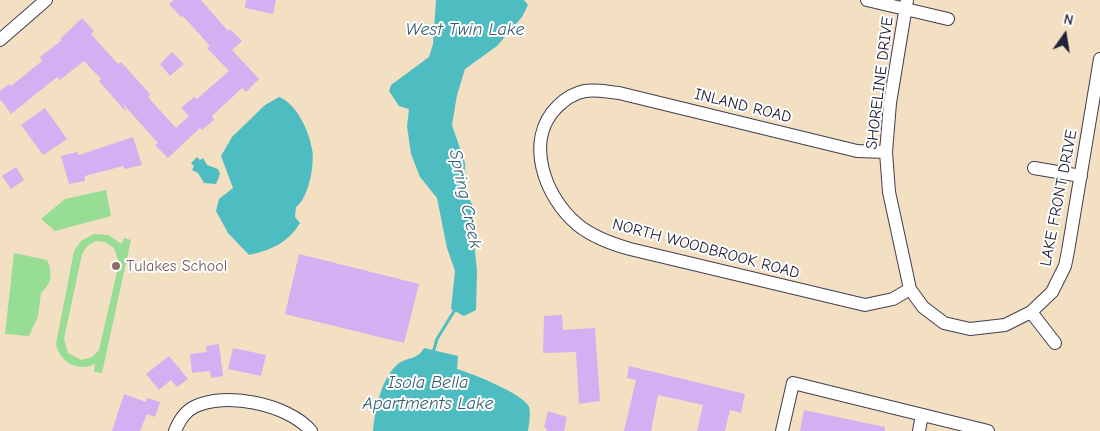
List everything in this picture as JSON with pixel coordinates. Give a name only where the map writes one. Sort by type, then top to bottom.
[{"type":"street","points":[[0,40],[46,0]]},
{"type":"street","points":[[867,0],[906,5],[948,19]]},
{"type":"street","name":"SHORELINE DRIVE","points":[[906,5],[890,103],[886,152],[889,192],[910,289]]},
{"type":"street","name":"LAKE FRONT DRIVE","points":[[910,289],[923,307],[933,316],[957,327],[988,328],[1005,325],[1031,312],[1052,292],[1065,266],[1081,176],[1095,124],[1100,59]]},
{"type":"street","name":"INLAND ROAD","points":[[594,90],[619,93],[857,151],[886,152]]},
{"type":"street","name":"NORTH WOODBROOK ROAD","points":[[594,90],[573,95],[555,110],[542,131],[540,144],[540,158],[544,172],[558,203],[578,225],[590,233],[630,249],[847,302],[865,305],[879,304],[910,289]]},
{"type":"street","points":[[1034,168],[1081,176]]},
{"type":"street","points":[[1031,312],[1055,343]]},
{"type":"street","points":[[782,431],[793,383],[988,431]]},
{"type":"street","points":[[175,431],[180,418],[193,407],[208,402],[237,400],[258,403],[282,411],[311,431]]},
{"type":"street","points":[[919,431],[922,415]]},
{"type":"green space","points":[[106,190],[111,216],[55,231],[41,219],[65,199]]},
{"type":"green space","points":[[94,234],[108,235],[122,244],[124,238],[131,240],[102,373],[94,372],[95,364],[82,367],[66,361],[58,351],[56,344],[74,251],[81,241]],"holes":[[[96,241],[105,242],[114,248],[119,263],[99,350],[92,357],[81,360],[68,353],[64,339],[82,254],[87,246]]]},
{"type":"green space","points":[[14,253],[47,260],[51,274],[47,286],[41,293],[38,317],[29,336],[5,334]]},
{"type":"water","name":"West Twin Lake","points":[[436,0],[524,0],[528,5],[522,17],[497,46],[465,69],[457,95],[452,125],[465,163],[466,193],[474,208],[472,221],[477,271],[476,310],[464,316],[451,309],[455,271],[447,248],[437,198],[420,177],[411,154],[407,126],[409,109],[399,106],[389,91],[391,85],[429,57],[433,44]]},
{"type":"water","points":[[279,97],[297,112],[305,126],[313,155],[312,171],[308,188],[301,202],[296,207],[295,217],[300,223],[295,230],[278,245],[249,255],[228,233],[216,211],[219,199],[233,188],[221,156],[232,137],[265,105]]},
{"type":"water","points":[[197,157],[200,160],[203,158],[207,165],[218,169],[220,174],[216,184],[204,183],[198,173],[192,170],[194,166],[191,163]]},
{"type":"water","name":"Isola Bella Apartments Lake","points":[[424,348],[458,356],[457,369],[518,396],[530,410],[528,431],[373,431],[377,404],[387,377],[398,364],[419,355]]},
{"type":"building","points":[[174,0],[201,0],[228,31],[230,29],[242,41],[232,50],[259,79],[246,92],[242,88],[212,116],[214,120],[202,130],[200,128],[168,158],[155,145],[158,143],[123,104],[126,112],[99,81],[101,79],[84,61],[60,80],[57,77],[11,114],[0,99],[0,91],[9,84],[11,86],[42,61],[40,57],[62,40],[60,39],[82,18],[94,31],[91,34],[118,64],[121,62],[150,94],[148,97],[176,128],[189,116],[181,108],[194,97],[197,99],[229,71],[207,48],[210,46],[183,16],[181,17],[169,4]]},
{"type":"building","points":[[246,0],[276,0],[273,14],[245,8]]},
{"type":"building","points":[[172,52],[184,64],[170,76],[160,64]]},
{"type":"building","points":[[45,108],[67,139],[43,155],[21,125]]},
{"type":"building","points":[[133,137],[142,165],[125,169],[123,166],[85,176],[85,181],[69,184],[61,156],[77,152],[79,155]]},
{"type":"building","points":[[16,167],[24,180],[11,189],[2,176]]},
{"type":"building","points":[[299,254],[419,284],[404,343],[285,314]]},
{"type":"building","points":[[562,315],[563,330],[595,328],[600,401],[579,404],[576,352],[543,353],[544,316]]},
{"type":"building","points":[[219,344],[223,376],[211,378],[210,371],[192,373],[190,354],[207,352],[206,346]]},
{"type":"building","points":[[233,348],[266,355],[261,376],[228,369]]},
{"type":"building","points":[[169,356],[188,379],[177,387],[171,380],[159,390],[146,374]]},
{"type":"building","points":[[629,366],[745,394],[741,413],[730,410],[725,431],[697,431],[703,405],[658,395],[651,431],[624,431],[636,380],[627,378]]},
{"type":"building","points":[[124,394],[146,402],[147,398],[160,402],[155,417],[147,414],[140,431],[112,431]]},
{"type":"building","points":[[804,410],[885,427],[885,431],[800,431]]},
{"type":"building","points":[[548,411],[567,417],[564,431],[546,431],[547,428],[544,427]]},
{"type":"waterway","name":"Spring Creek","points":[[433,353],[437,339],[456,308]]},
{"type":"place","name":"Tulakes School","points":[[116,266]]}]
